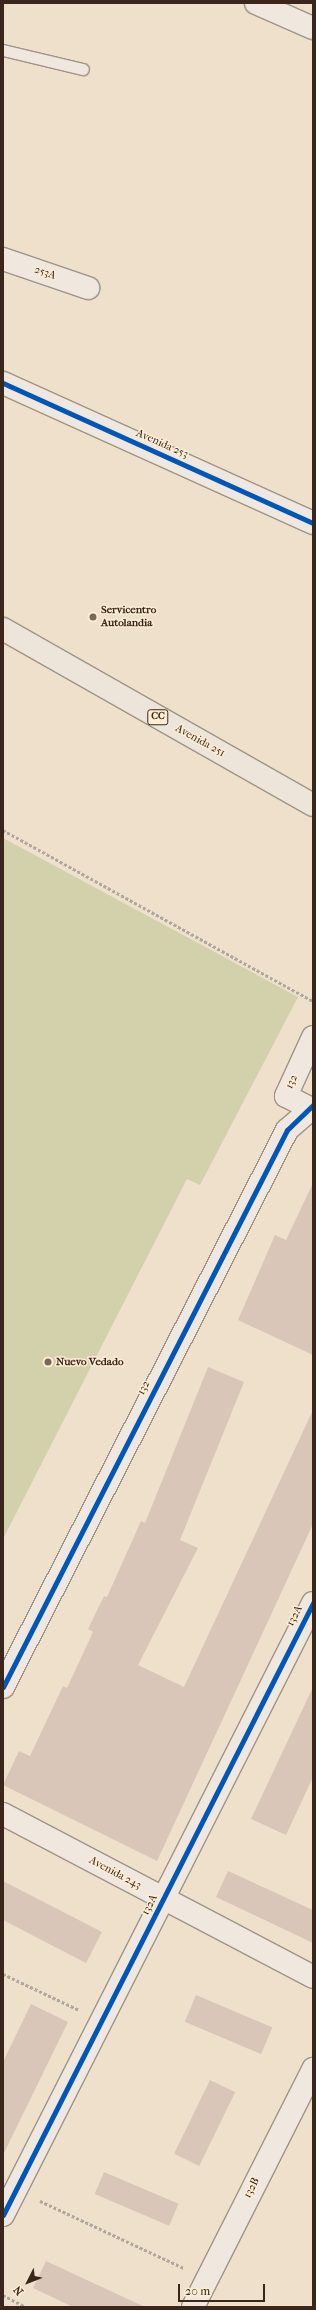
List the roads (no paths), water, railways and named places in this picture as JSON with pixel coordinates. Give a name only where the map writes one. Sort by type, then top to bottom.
[{"type":"main road","name":"Avenida 251","points":[[3,629],[313,805]]},
{"type":"street","points":[[256,3],[313,28]]},
{"type":"street","name":"253A","points":[[3,259],[88,288]]},
{"type":"street","name":"Avenida 253","points":[[3,383],[313,522]]},
{"type":"street","name":"132","points":[[287,1130],[286,1096],[313,1037]]},
{"type":"street","points":[[286,1096],[312,1108]]},
{"type":"street","name":"132","points":[[3,1687],[287,1130],[312,1108]]},
{"type":"street","name":"132A","points":[[3,2215],[165,1899],[313,1603]]},
{"type":"street","name":"Avenida 243","points":[[3,1814],[313,1977]]},
{"type":"street","name":"132B","points":[[193,2307],[206,2278],[313,2069]]},
{"type":"lane","points":[[3,50],[83,69]]},
{"type":"place","name":"Servicentro Autolandia","points":[[93,617]]},
{"type":"place","name":"Nuevo Vedado","points":[[48,1362]]}]
